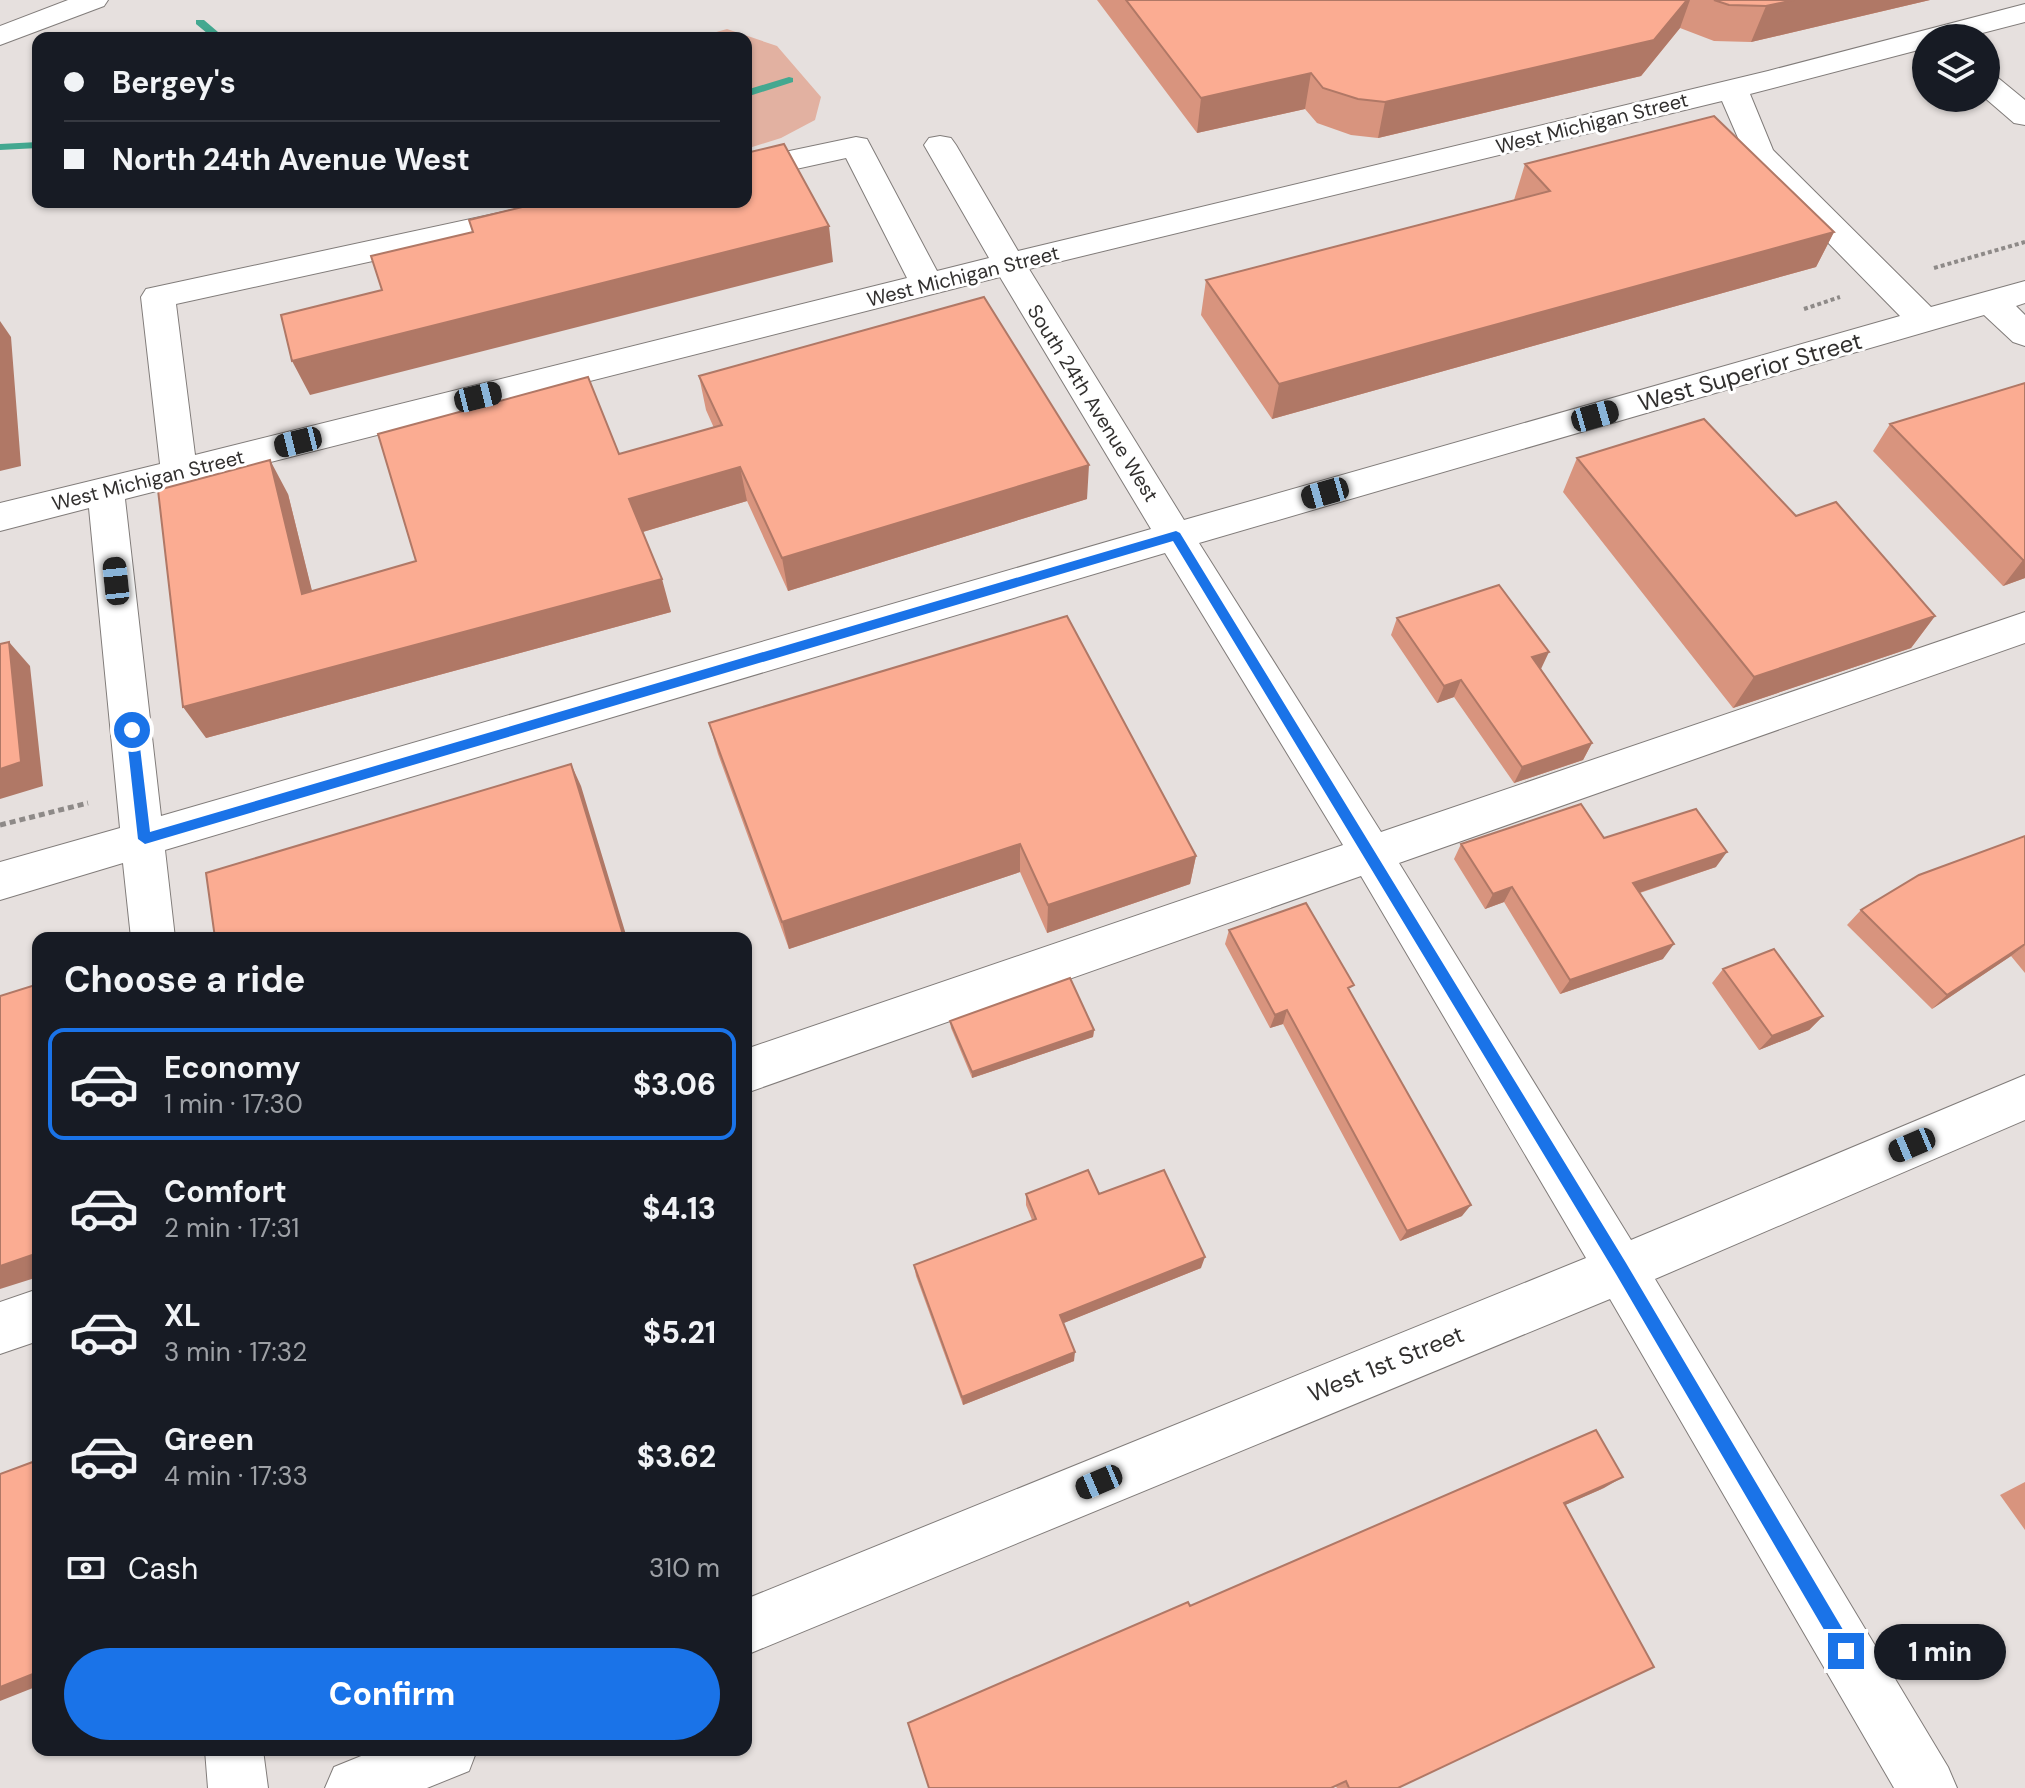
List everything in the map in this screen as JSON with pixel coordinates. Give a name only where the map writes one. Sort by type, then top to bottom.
[{"type":"main road","points":[[0,36],[94,0]]},
{"type":"main road","name":"West Michigan Street","points":[[1983,24],[2025,13]]},
{"type":"main road","name":"West Michigan Street","points":[[0,517],[1007,264],[1733,89],[1912,43]]},
{"type":"main road","points":[[1733,89],[1759,154],[1925,321]]},
{"type":"main road","points":[[2000,95],[2025,116]]},
{"type":"main road","name":"South 24th Avenue West","points":[[940,145],[1007,264],[1372,856],[1621,1269],[1927,1788]]},
{"type":"main road","points":[[752,169],[856,146],[927,284]]},
{"type":"main road","points":[[179,472],[158,297],[569,208]]},
{"type":"main road","name":"West Superior Street","points":[[0,881],[1176,536],[2025,292]]},
{"type":"main road","points":[[1991,302],[2025,334]]},
{"type":"main road","points":[[106,491],[153,932]]},
{"type":"main road","points":[[752,1069],[2025,627]]},
{"type":"main road","name":"West 1st Street","points":[[752,1625],[1621,1269],[2025,1097]]},
{"type":"main road","points":[[0,1328],[32,1317]]},
{"type":"main road","points":[[235,1756],[238,1788]]},
{"type":"main road","points":[[355,1788],[433,1756]]},
{"type":"shaded area","points":[[752,38],[777,46],[821,97],[815,120],[781,138],[752,147]]},
{"type":"building","points":[[1126,0],[1687,0],[1654,40],[1385,102],[1358,99],[1323,88],[1311,73],[1201,98]]},
{"type":"building","points":[[1714,0],[1794,0],[1766,6],[1729,5]]},
{"type":"building","points":[[1714,116],[1834,232],[1279,384],[1206,280],[1550,191],[1525,164]]},
{"type":"building","points":[[784,144],[829,226],[292,361],[281,315],[382,290],[371,256],[473,232],[469,220],[518,208],[752,208],[752,152]]},
{"type":"building","points":[[984,297],[1089,465],[782,558],[740,467],[629,499],[662,579],[183,707],[158,490],[270,460],[302,594],[416,561],[378,434],[588,377],[619,454],[722,425],[699,376]]},
{"type":"building","points":[[2025,383],[2025,560],[2023,560],[1890,424]]},
{"type":"building","points":[[1704,419],[1796,516],[1836,502],[1935,616],[1754,677],[1577,458]]},
{"type":"building","points":[[1499,585],[1549,652],[1532,657],[1592,743],[1522,767],[1461,680],[1444,686],[1397,618]]},
{"type":"building","points":[[1067,616],[1196,856],[1048,905],[1020,844],[782,922],[709,723]]},
{"type":"building","points":[[9,642],[21,762],[0,769],[0,644]]},
{"type":"building","points":[[571,764],[622,932],[214,932],[206,873]]},
{"type":"building","points":[[1581,804],[1604,838],[1696,809],[1727,852],[1633,883],[1674,944],[1570,980],[1512,887],[1493,894],[1461,844]]},
{"type":"building","points":[[2025,836],[2025,944],[1947,995],[1861,910],[1919,875]]},
{"type":"building","points":[[1306,903],[1354,985],[1348,988],[1471,1205],[1407,1231],[1287,1010],[1275,1015],[1229,930]]},
{"type":"building","points":[[1774,949],[1823,1016],[1772,1036],[1723,969]]},
{"type":"building","points":[[1070,978],[1094,1030],[972,1072],[950,1021]]},
{"type":"building","points":[[32,986],[32,1255],[0,1266],[0,996]]},
{"type":"building","points":[[1088,1170],[1099,1194],[1164,1170],[1205,1257],[1060,1315],[1075,1352],[962,1397],[914,1265],[1036,1219],[1026,1194]]},
{"type":"building","points":[[1596,1430],[1623,1477],[1564,1503],[1654,1667],[1398,1788],[1349,1788],[1346,1781],[1331,1788],[929,1788],[908,1723],[1188,1602],[1190,1606]]},
{"type":"building","points":[[32,1462],[32,1674],[0,1687],[0,1474]]},
{"type":"waterway","points":[[200,22],[212,32]]},
{"type":"waterway","points":[[752,92],[789,80]]},
{"type":"waterway","points":[[0,147],[32,145]]},
{"type":"route","points":[[132,730],[145,839],[1176,536],[1621,1269],[1846,1651]]}]
